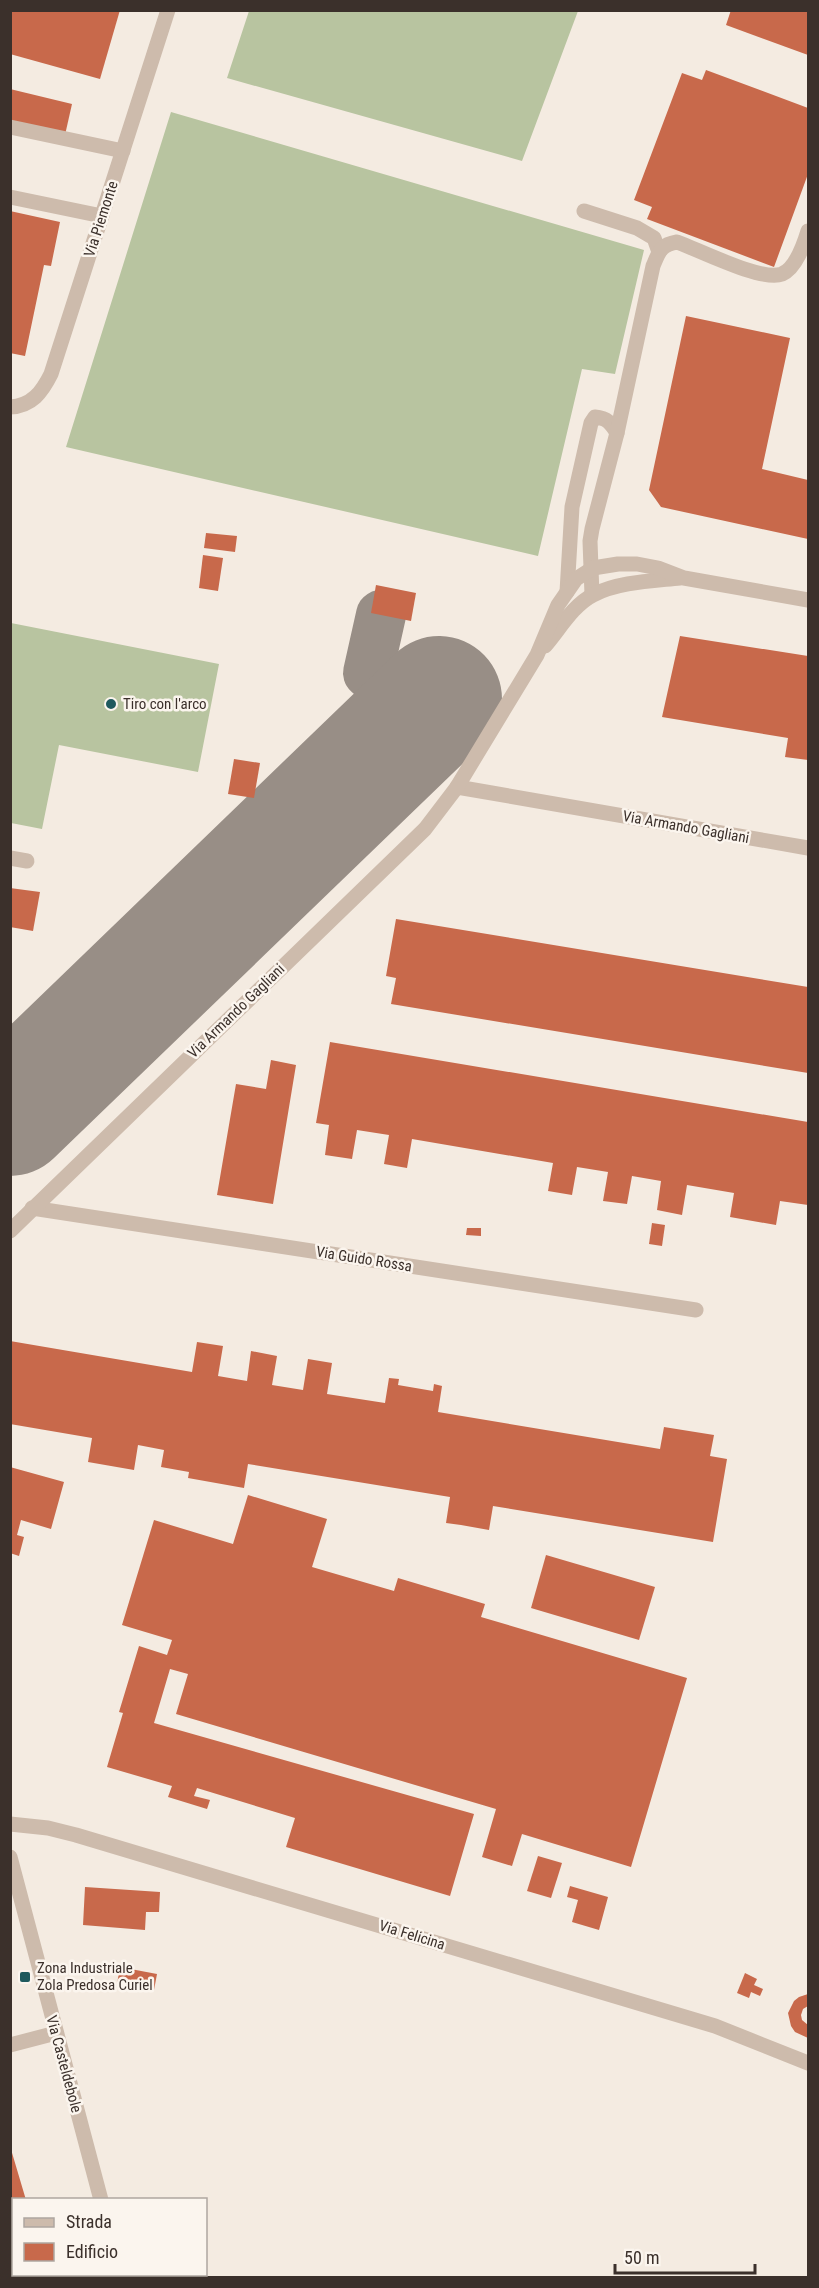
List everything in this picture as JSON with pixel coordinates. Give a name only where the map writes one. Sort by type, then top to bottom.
[{"type":"street","name":"Via Piemonte","points":[[10,407],[18,407],[33,401],[47,382],[168,10]]},
{"type":"street","points":[[10,127],[123,151]]},
{"type":"street","points":[[10,197],[102,216]]},
{"type":"street","points":[[584,212],[637,228],[654,238],[659,252]]},
{"type":"street","points":[[592,595],[593,568],[590,541],[592,529],[617,433],[653,266],[659,252],[667,244],[676,242],[752,272],[771,276],[784,273],[792,265],[808,231]]},
{"type":"street","name":"Via Armando Gagliani","points":[[567,592],[572,507],[591,423],[596,417],[603,418],[611,423],[617,433]]},
{"type":"street","name":"Via Armando Gagliani","points":[[10,1231],[425,829],[457,787],[537,655],[558,605],[576,579],[593,568],[637,564],[658,568],[684,578],[808,600]]},
{"type":"street","name":"Via Armando Gagliani","points":[[537,655],[576,609],[592,595],[632,583],[684,578]]},
{"type":"street","name":"Via Armando Gagliani","points":[[457,787],[808,848]]},
{"type":"street","points":[[10,858],[27,861]]},
{"type":"street","name":"Via Guido Rossa","points":[[33,1208],[696,1310]]},
{"type":"street","name":"Via Felicina","points":[[10,1824],[48,1828],[76,1835],[692,2019],[808,2063]]},
{"type":"street","name":"Via Casteldebole","points":[[10,1857],[101,2198]]},
{"type":"street","points":[[10,2045],[56,2033]]},
{"type":"green space","points":[[249,10],[578,11],[522,161],[227,78]]},
{"type":"green space","points":[[171,112],[644,250],[615,374],[582,369],[538,556],[66,447]]},
{"type":"green space","name":"Tiro con l'arco","points":[[11,623],[219,664],[198,772],[59,745],[42,829],[11,823]]},
{"type":"building","points":[[10,10],[120,10],[100,79],[10,54]]},
{"type":"building","points":[[731,10],[808,10],[808,55],[726,25]]},
{"type":"building","points":[[706,70],[808,108],[808,174],[774,267],[647,219],[652,207],[634,200],[682,73],[702,80]]},
{"type":"building","points":[[10,89],[72,104],[65,135],[10,122]]},
{"type":"building","points":[[10,211],[60,222],[51,266],[44,265],[25,356],[10,353]]},
{"type":"building","points":[[686,316],[790,338],[762,469],[808,480],[808,539],[661,507],[649,490]]},
{"type":"building","points":[[206,533],[237,536],[235,552],[204,548]]},
{"type":"building","points":[[203,555],[223,558],[218,591],[199,588]]},
{"type":"building","points":[[376,585],[416,593],[411,621],[371,613]]},
{"type":"building","points":[[680,636],[808,656],[808,760],[785,757],[788,738],[662,717]]},
{"type":"building","points":[[234,759],[260,763],[254,798],[228,794]]},
{"type":"building","points":[[10,888],[40,892],[33,931],[10,927]]},
{"type":"building","points":[[396,919],[808,987],[808,1073],[391,1004],[396,978],[386,976]]},
{"type":"building","points":[[330,1042],[808,1122],[808,1205],[780,1201],[776,1225],[730,1217],[734,1193],[687,1185],[682,1215],[657,1210],[661,1181],[632,1176],[627,1204],[603,1201],[608,1172],[577,1167],[572,1195],[548,1191],[553,1163],[412,1139],[407,1168],[384,1164],[389,1135],[357,1130],[352,1159],[325,1155],[329,1125],[316,1123]]},
{"type":"building","points":[[271,1060],[296,1065],[273,1204],[217,1195],[236,1084],[266,1089]]},
{"type":"building","points":[[652,1223],[665,1225],[662,1246],[649,1244]]},
{"type":"building","points":[[467,1228],[481,1228],[481,1236],[466,1235]]},
{"type":"building","points":[[10,1341],[192,1372],[197,1342],[223,1346],[218,1376],[247,1381],[251,1351],[277,1356],[272,1385],[303,1390],[308,1359],[332,1363],[327,1394],[385,1403],[389,1378],[399,1379],[398,1385],[433,1391],[434,1384],[442,1386],[438,1412],[660,1449],[664,1427],[714,1435],[710,1456],[727,1459],[713,1542],[493,1506],[489,1530],[446,1523],[450,1497],[248,1464],[244,1488],[188,1478],[189,1472],[161,1467],[164,1450],[138,1445],[134,1470],[88,1462],[92,1438],[10,1424]]},
{"type":"building","points":[[10,1467],[64,1482],[51,1529],[21,1520],[17,1535],[24,1537],[19,1556],[10,1553]]},
{"type":"building","points":[[248,1495],[327,1519],[312,1567],[394,1591],[398,1578],[485,1604],[481,1617],[687,1678],[631,1867],[522,1834],[512,1866],[482,1857],[496,1809],[176,1714],[188,1674],[170,1669],[154,1723],[474,1814],[450,1896],[286,1847],[295,1818],[197,1788],[194,1796],[210,1800],[207,1809],[168,1797],[172,1786],[107,1767],[123,1713],[119,1712],[139,1646],[167,1655],[172,1640],[122,1625],[154,1520],[233,1544]]},
{"type":"building","points":[[546,1555],[655,1587],[639,1640],[531,1608]]},
{"type":"building","points":[[538,1856],[562,1863],[551,1898],[527,1891]]},
{"type":"building","points":[[570,1886],[608,1897],[599,1930],[572,1922],[578,1900],[567,1897]]},
{"type":"building","points":[[85,1887],[160,1892],[159,1912],[146,1912],[145,1930],[83,1925]]},
{"type":"building","points":[[120,1967],[157,1974],[154,1990],[117,1984]]},
{"type":"building","points":[[745,1973],[757,1979],[754,1985],[763,1989],[760,1996],[751,1992],[749,1998],[737,1993]]},
{"type":"building","points":[[808,1994],[808,2006],[803,2009],[801,2015],[802,2020],[808,2025],[808,2038],[795,2032],[788,2013],[794,2001]]},
{"type":"building","points":[[10,2146],[25,2198],[12,2198],[12,2228],[10,2228]]},
{"type":"taxiway","points":[[381,615],[368,673],[419,719]]},
{"type":"runway","points":[[10,1113],[439,699]]},
{"type":"place","name":"Tiro con l'arco","points":[[111,704]]},
{"type":"place","name":"Zona Industriale Zola Predosa Curiel","points":[[25,1977]]}]
